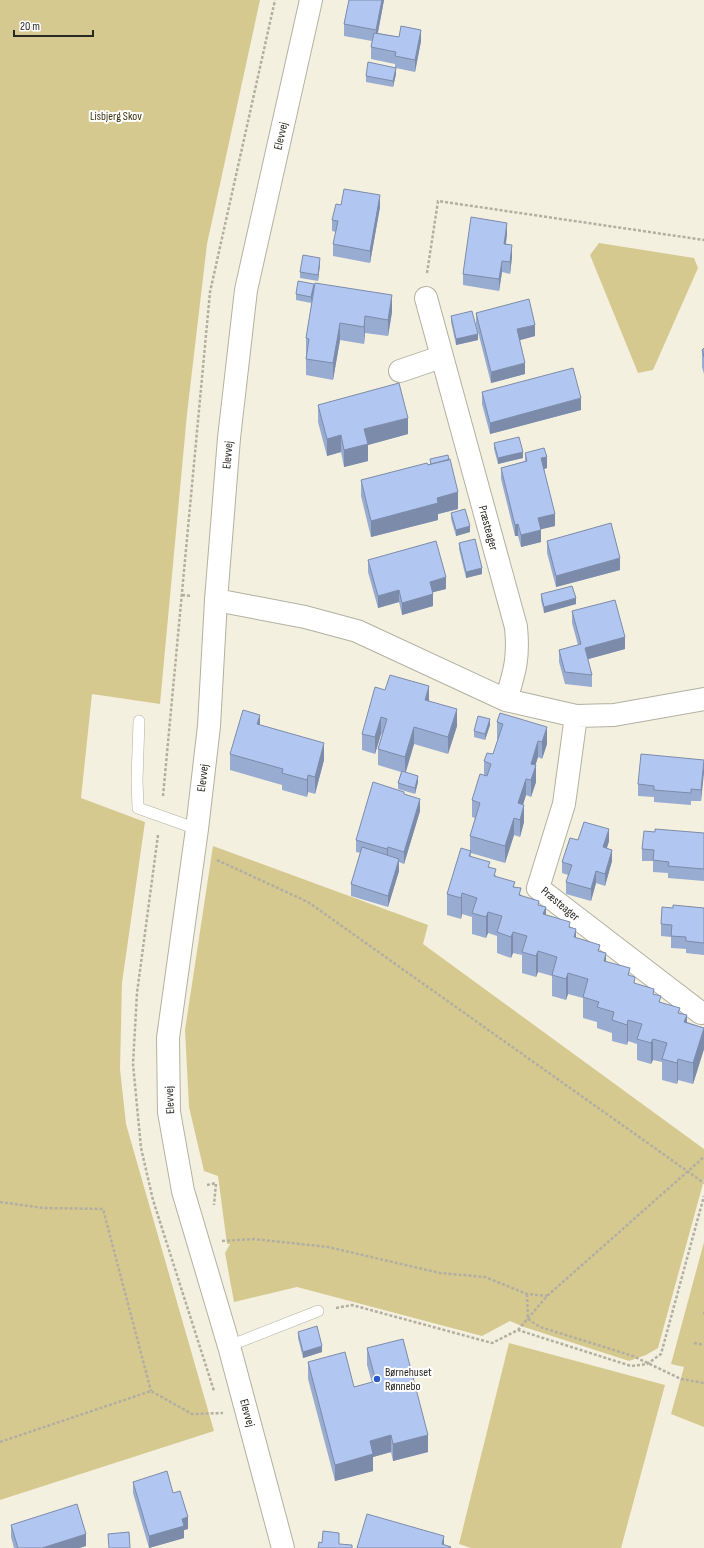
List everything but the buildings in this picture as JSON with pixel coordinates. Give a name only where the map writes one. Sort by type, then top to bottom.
[{"type":"street","name":"Elevvej","points":[[283,1548],[229,1346],[184,1191],[169,1112],[168,1038],[197,829],[209,726],[216,600],[229,438],[246,290],[311,0]]},
{"type":"street","name":"Præsteager","points":[[426,298],[516,627],[518,650],[514,672],[506,700]]},
{"type":"street","points":[[400,371],[441,357]]},
{"type":"street","points":[[216,600],[305,617],[357,631],[506,700],[576,716],[614,715],[704,699]]},
{"type":"street","name":"Præsteager","points":[[576,716],[564,804],[538,888],[701,1013]]},
{"type":"lane","points":[[139,722],[137,780],[138,808],[197,829]]},
{"type":"lane","points":[[229,1346],[318,1311]]},
{"type":"path","points":[[426,298],[423,298],[438,201],[704,240]]},
{"type":"path","points":[[161,817],[137,993],[134,1064],[141,1148],[153,1200],[216,1398]]},
{"type":"path","points":[[194,850],[308,902],[704,1183]]},
{"type":"path","points":[[318,1311],[352,1306],[492,1343],[518,1330],[547,1296],[704,1157]]},
{"type":"path","points":[[518,1330],[631,1366],[647,1364],[662,1354],[704,1196]]},
{"type":"path","points":[[0,1202],[44,1208],[103,1209],[151,1391],[192,1414],[247,1414]]},
{"type":"path","points":[[219,1242],[254,1239],[328,1247],[440,1273],[485,1277],[527,1294],[547,1296]]},
{"type":"path","points":[[527,1294],[528,1319]]},
{"type":"path","points":[[528,1319],[540,1327],[633,1356],[681,1379],[704,1383]]},
{"type":"path","points":[[694,1343],[704,1345]]},
{"type":"path","points":[[0,1442],[151,1391]]},
{"type":"path","points":[[218,1406],[223,1421]]},
{"type":"green space","name":"Lisbjerg Skov","points":[[0,0],[260,0],[207,244],[187,414],[160,704],[92,694],[81,798],[145,822],[122,983],[120,1069],[126,1124],[214,1431],[0,1500]]},
{"type":"green space","points":[[599,243],[694,258],[698,268],[653,370],[638,373],[590,255]]},
{"type":"green space","points":[[213,846],[428,925],[423,944],[704,1149],[704,1180],[658,1348],[646,1355],[629,1361],[524,1327],[510,1321],[482,1336],[297,1287],[234,1302],[225,1253],[230,1244],[227,1244],[218,1176],[204,1171],[189,1107],[185,1030]]},
{"type":"green space","points":[[704,1242],[704,1427],[671,1414],[684,1367],[671,1364]]},
{"type":"green space","points":[[509,1343],[665,1385],[621,1548],[471,1548],[459,1544]]},
{"type":"place","name":"Børnehuset Rønnebo","points":[[377,1379]]}]
